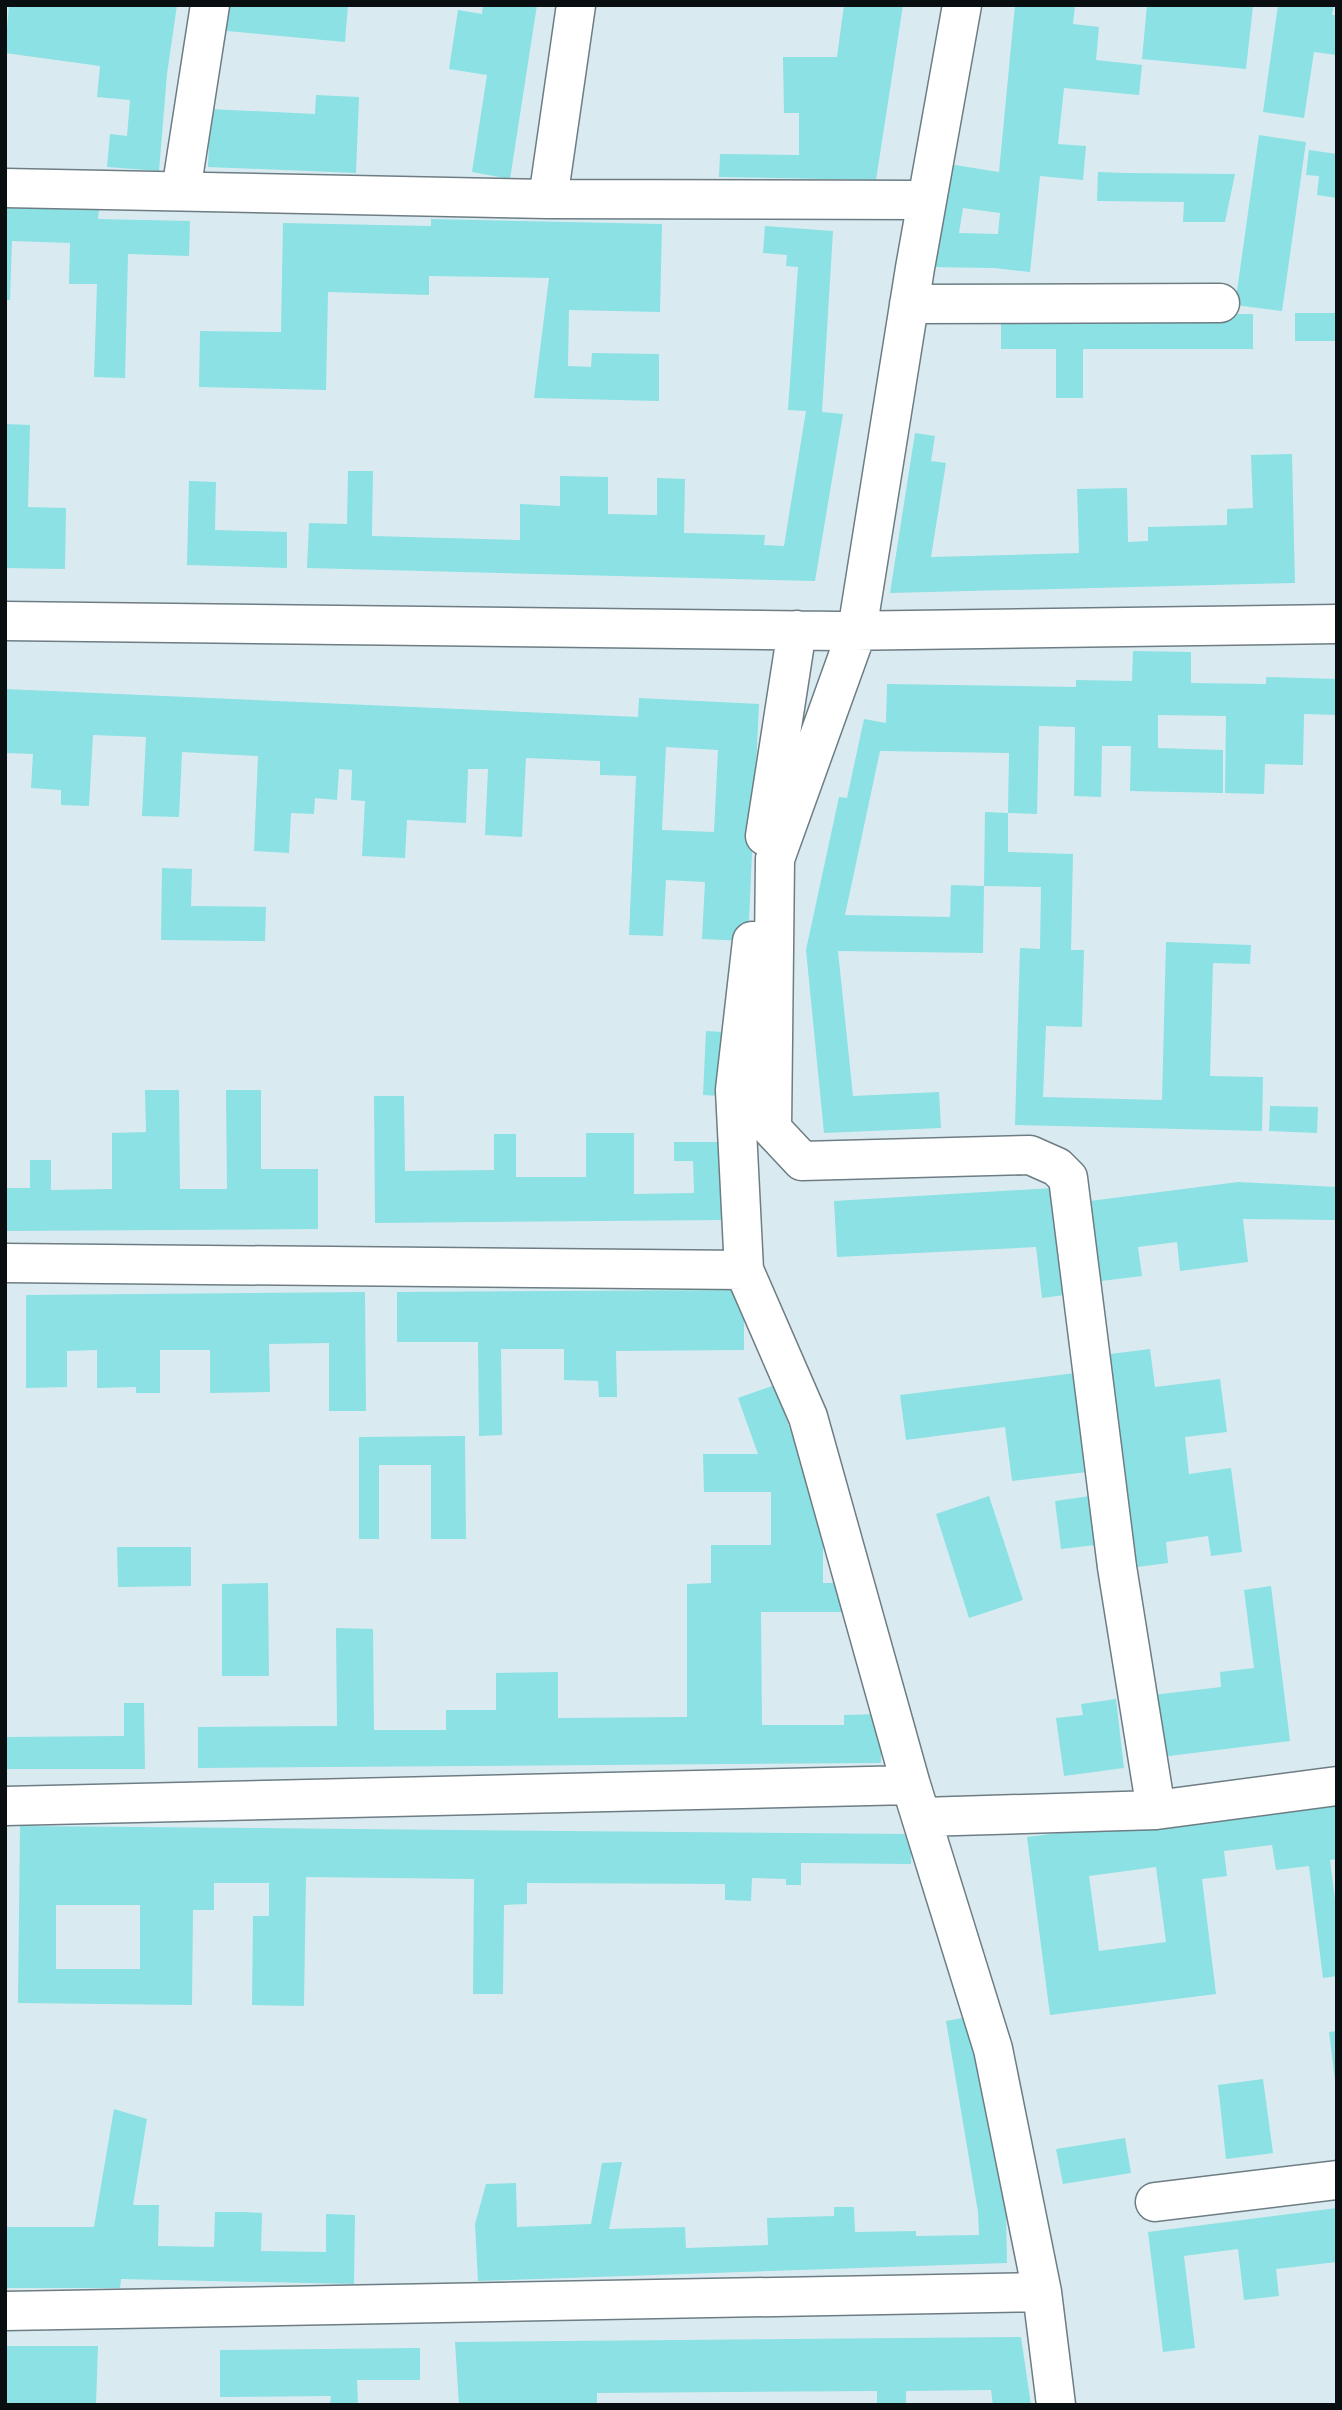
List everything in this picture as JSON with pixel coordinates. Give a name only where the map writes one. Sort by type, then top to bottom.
[{"type":"street","points":[[181,191],[210,5]]},
{"type":"street","points":[[548,199],[576,5]]},
{"type":"street","points":[[962,5],[909,304],[857,631],[775,859],[772,1129],[802,1161],[1030,1155],[1057,1167],[1068,1178],[1116,1567],[1156,1810]]},
{"type":"street","points":[[5,188],[548,199],[927,200]]},
{"type":"street","points":[[909,304],[1220,303]]},
{"type":"street","points":[[5,621],[857,631],[1337,624]]},
{"type":"street","points":[[797,630],[762,858],[735,1090],[744,1270],[808,1417],[917,1801],[993,2049],[1042,2292],[1056,2405]]},
{"type":"street","points":[[5,1263],[744,1270]]},
{"type":"street","points":[[5,1806],[917,1801],[1156,1810],[1337,1786]]},
{"type":"street","points":[[1156,2203],[1337,2180]]},
{"type":"street","points":[[5,2311],[1042,2292]]},
{"type":"building","points":[[9,5],[177,5],[167,74],[159,171],[107,167],[110,134],[127,136],[130,100],[97,97],[100,66],[5,53]]},
{"type":"building","points":[[221,5],[348,5],[345,42],[217,30]]},
{"type":"building","points":[[483,5],[537,5],[510,179],[472,172],[487,75],[449,69],[458,10],[482,14]]},
{"type":"building","points":[[844,5],[903,5],[876,180],[719,177],[720,154],[799,155],[799,113],[784,113],[783,57],[837,57]]},
{"type":"building","points":[[1015,5],[1075,5],[1073,24],[1099,27],[1096,60],[1142,65],[1139,95],[1064,88],[1058,144],[1086,146],[1083,180],[1040,176],[1030,272],[994,268],[927,267],[942,163],[999,172]],"holes":[[[963,208],[1000,213],[998,234],[959,233]]]},
{"type":"building","points":[[1147,5],[1253,6],[1246,69],[1142,59]]},
{"type":"building","points":[[1278,5],[1334,5],[1332,15],[1337,15],[1337,55],[1314,52],[1304,118],[1263,112]]},
{"type":"building","points":[[316,95],[359,97],[356,173],[208,167],[210,109],[315,114]]},
{"type":"building","points":[[1259,135],[1306,142],[1282,311],[1235,305]]},
{"type":"building","points":[[1309,150],[1337,154],[1337,198],[1317,195],[1319,176],[1306,175]]},
{"type":"building","points":[[1098,172],[1235,174],[1225,222],[1183,222],[1184,202],[1097,201]]},
{"type":"building","points":[[5,208],[99,210],[98,219],[190,221],[189,256],[128,254],[125,378],[94,377],[97,284],[69,284],[70,243],[12,241],[10,300],[5,300]]},
{"type":"building","points":[[431,219],[662,224],[660,312],[569,310],[568,366],[591,367],[592,353],[659,354],[659,401],[534,398],[549,278],[429,276],[429,295],[328,292],[326,390],[199,387],[200,331],[281,332],[283,223],[431,226]]},
{"type":"building","points":[[765,226],[833,231],[822,412],[843,414],[815,581],[307,568],[309,523],[347,524],[348,471],[373,471],[372,536],[520,540],[520,504],[560,506],[560,476],[608,477],[608,514],[657,515],[657,478],[685,479],[684,533],[765,535],[764,545],[784,546],[806,411],[788,410],[798,267],[786,266],[787,255],[763,253]]},
{"type":"building","points":[[1295,313],[1337,313],[1337,341],[1295,341]]},
{"type":"building","points":[[1001,314],[1253,314],[1253,349],[1083,349],[1083,398],[1056,398],[1056,349],[1001,349]]},
{"type":"building","points":[[5,424],[30,425],[28,507],[66,508],[65,569],[5,568]]},
{"type":"building","points":[[915,433],[935,436],[931,461],[946,463],[931,557],[1079,553],[1077,489],[1127,488],[1128,542],[1148,541],[1148,527],[1227,525],[1227,509],[1253,508],[1251,455],[1292,454],[1295,583],[890,593]]},
{"type":"building","points":[[189,481],[216,482],[215,530],[287,532],[287,568],[187,565]]},
{"type":"building","points":[[1133,651],[1191,652],[1191,683],[1266,684],[1266,677],[1337,679],[1337,715],[1304,714],[1303,765],[1265,764],[1264,794],[1225,793],[1226,716],[1158,715],[1158,748],[1223,750],[1223,793],[1130,791],[1131,746],[1102,746],[1101,797],[1074,796],[1075,727],[1039,726],[1037,814],[1008,813],[1009,753],[880,751],[845,915],[950,917],[951,885],[984,886],[983,953],[838,951],[853,1096],[939,1092],[941,1128],[824,1133],[806,950],[839,797],[847,798],[864,719],[886,723],[887,684],[1076,687],[1076,680],[1132,681]]},
{"type":"building","points":[[5,689],[638,717],[639,698],[759,704],[748,941],[702,939],[705,882],[666,880],[663,936],[629,935],[636,776],[600,775],[600,761],[526,758],[522,837],[485,835],[488,769],[468,769],[466,823],[407,820],[405,858],[362,856],[365,801],[351,800],[352,770],[339,769],[337,800],[315,798],[314,814],[291,813],[289,853],[254,851],[258,756],[182,752],[179,817],[142,816],[146,737],[93,735],[89,806],[61,805],[61,790],[31,788],[33,754],[5,753]],"holes":[[[666,747],[718,750],[714,832],[662,830]]]},
{"type":"building","points":[[985,812],[1008,813],[1008,852],[1073,854],[1071,950],[1084,950],[1082,1027],[1046,1026],[1043,1097],[1162,1100],[1166,942],[1251,945],[1250,964],[1213,963],[1210,1076],[1263,1077],[1262,1131],[1015,1125],[1020,948],[1040,949],[1041,887],[984,886]]},
{"type":"building","points":[[162,868],[192,869],[191,906],[266,907],[265,941],[161,940]]},
{"type":"building","points":[[706,1031],[724,1032],[721,1096],[703,1095]]},
{"type":"building","points":[[145,1090],[179,1090],[180,1189],[227,1189],[226,1090],[261,1090],[261,1169],[318,1169],[318,1229],[5,1231],[5,1188],[30,1188],[30,1160],[51,1160],[51,1190],[112,1189],[112,1133],[146,1132]]},
{"type":"building","points":[[374,1096],[404,1096],[405,1171],[494,1170],[494,1134],[516,1134],[516,1177],[586,1177],[586,1133],[634,1133],[634,1194],[694,1193],[693,1161],[674,1161],[674,1142],[726,1142],[727,1220],[375,1223]]},
{"type":"building","points":[[1270,1106],[1318,1107],[1317,1133],[1269,1131]]},
{"type":"building","points":[[1238,1182],[1337,1187],[1337,1220],[1243,1219],[1248,1262],[1180,1271],[1177,1242],[1138,1247],[1142,1276],[1101,1281],[1090,1201]]},
{"type":"building","points":[[1052,1188],[1065,1295],[1042,1298],[1036,1247],[837,1257],[834,1201]]},
{"type":"building","points":[[744,1290],[744,1350],[616,1351],[617,1397],[599,1397],[598,1381],[564,1380],[564,1349],[501,1349],[502,1435],[479,1436],[478,1342],[397,1342],[397,1292]]},
{"type":"building","points":[[365,1292],[366,1411],[329,1411],[329,1343],[269,1344],[270,1392],[210,1393],[210,1350],[160,1350],[160,1393],[136,1393],[136,1387],[97,1388],[97,1350],[67,1351],[67,1387],[26,1388],[26,1295]]},
{"type":"building","points":[[1150,1349],[1155,1387],[1220,1379],[1227,1432],[1185,1437],[1189,1474],[1231,1468],[1242,1552],[1211,1556],[1208,1536],[1166,1542],[1168,1563],[1137,1567],[1110,1354]]},
{"type":"building","points":[[1075,1373],[1088,1472],[1012,1481],[1005,1427],[906,1440],[900,1395]]},
{"type":"building","points":[[775,1385],[811,1491],[823,1491],[823,1583],[844,1583],[844,1612],[761,1612],[762,1725],[844,1725],[844,1715],[881,1714],[881,1763],[198,1768],[198,1727],[337,1726],[336,1628],[373,1629],[374,1730],[446,1730],[446,1710],[496,1710],[496,1673],[558,1672],[558,1718],[687,1717],[687,1584],[711,1583],[711,1545],[771,1545],[771,1492],[704,1492],[703,1454],[758,1454],[738,1398]]},
{"type":"building","points":[[465,1436],[466,1539],[431,1539],[431,1465],[379,1465],[379,1539],[359,1539],[359,1437]]},
{"type":"building","points":[[989,1496],[1023,1600],[969,1618],[936,1514]]},
{"type":"building","points":[[1090,1496],[1096,1545],[1061,1549],[1055,1501]]},
{"type":"building","points":[[117,1547],[191,1547],[191,1586],[118,1587]]},
{"type":"building","points":[[268,1583],[269,1676],[222,1676],[222,1584]]},
{"type":"building","points":[[1271,1586],[1290,1741],[1161,1757],[1153,1695],[1221,1687],[1220,1672],[1254,1668],[1244,1590]]},
{"type":"building","points":[[1116,1699],[1124,1768],[1064,1776],[1056,1718],[1083,1715],[1081,1704]]},
{"type":"building","points":[[124,1703],[144,1703],[145,1769],[5,1769],[5,1737],[124,1736]]},
{"type":"building","points":[[1337,1797],[1337,1859],[1330,1860],[1337,1915],[1337,1976],[1323,1978],[1309,1866],[1276,1870],[1272,1845],[1224,1851],[1227,1876],[1202,1879],[1216,1994],[1050,2015],[1027,1837]],"holes":[[[1156,1867],[1166,1942],[1099,1951],[1089,1876]]]},
{"type":"building","points":[[20,1826],[912,1834],[911,1864],[801,1863],[801,1885],[786,1885],[786,1879],[752,1878],[751,1901],[725,1900],[725,1884],[527,1883],[527,1904],[504,1905],[503,1994],[473,1994],[474,1879],[306,1877],[304,2006],[252,2005],[253,1916],[269,1916],[269,1883],[214,1883],[214,1910],[193,1910],[192,2005],[18,2003]],"holes":[[[56,1905],[140,1905],[140,1969],[56,1969]]]},
{"type":"building","points":[[973,2016],[1006,2211],[1007,2263],[478,2281],[475,2224],[486,2184],[516,2183],[517,2227],[591,2224],[602,2163],[622,2162],[609,2229],[685,2227],[686,2248],[768,2245],[767,2218],[834,2216],[834,2207],[854,2207],[855,2232],[916,2231],[916,2236],[979,2235],[978,2212],[946,2021]]},
{"type":"building","points":[[1337,2031],[1337,2080],[1335,2080],[1329,2032]]},
{"type":"building","points":[[1263,2079],[1273,2153],[1226,2159],[1218,2085]]},
{"type":"building","points":[[114,2109],[147,2119],[133,2205],[159,2205],[158,2246],[214,2247],[215,2212],[244,2212],[262,2213],[261,2251],[326,2252],[326,2214],[355,2215],[354,2284],[121,2279],[120,2288],[5,2288],[5,2227],[94,2227]]},
{"type":"building","points":[[1125,2138],[1131,2173],[1063,2184],[1056,2149]]},
{"type":"building","points":[[1337,2208],[1337,2262],[1276,2269],[1279,2296],[1244,2300],[1238,2249],[1184,2256],[1195,2348],[1163,2352],[1148,2232]]},
{"type":"building","points":[[1021,2337],[1031,2405],[993,2405],[991,2390],[906,2391],[906,2405],[877,2405],[877,2391],[597,2393],[597,2405],[459,2405],[455,2342]]},
{"type":"building","points":[[5,2346],[98,2346],[96,2405],[5,2405]]},
{"type":"building","points":[[420,2348],[420,2380],[357,2380],[358,2405],[330,2405],[331,2396],[220,2397],[220,2350]]}]
